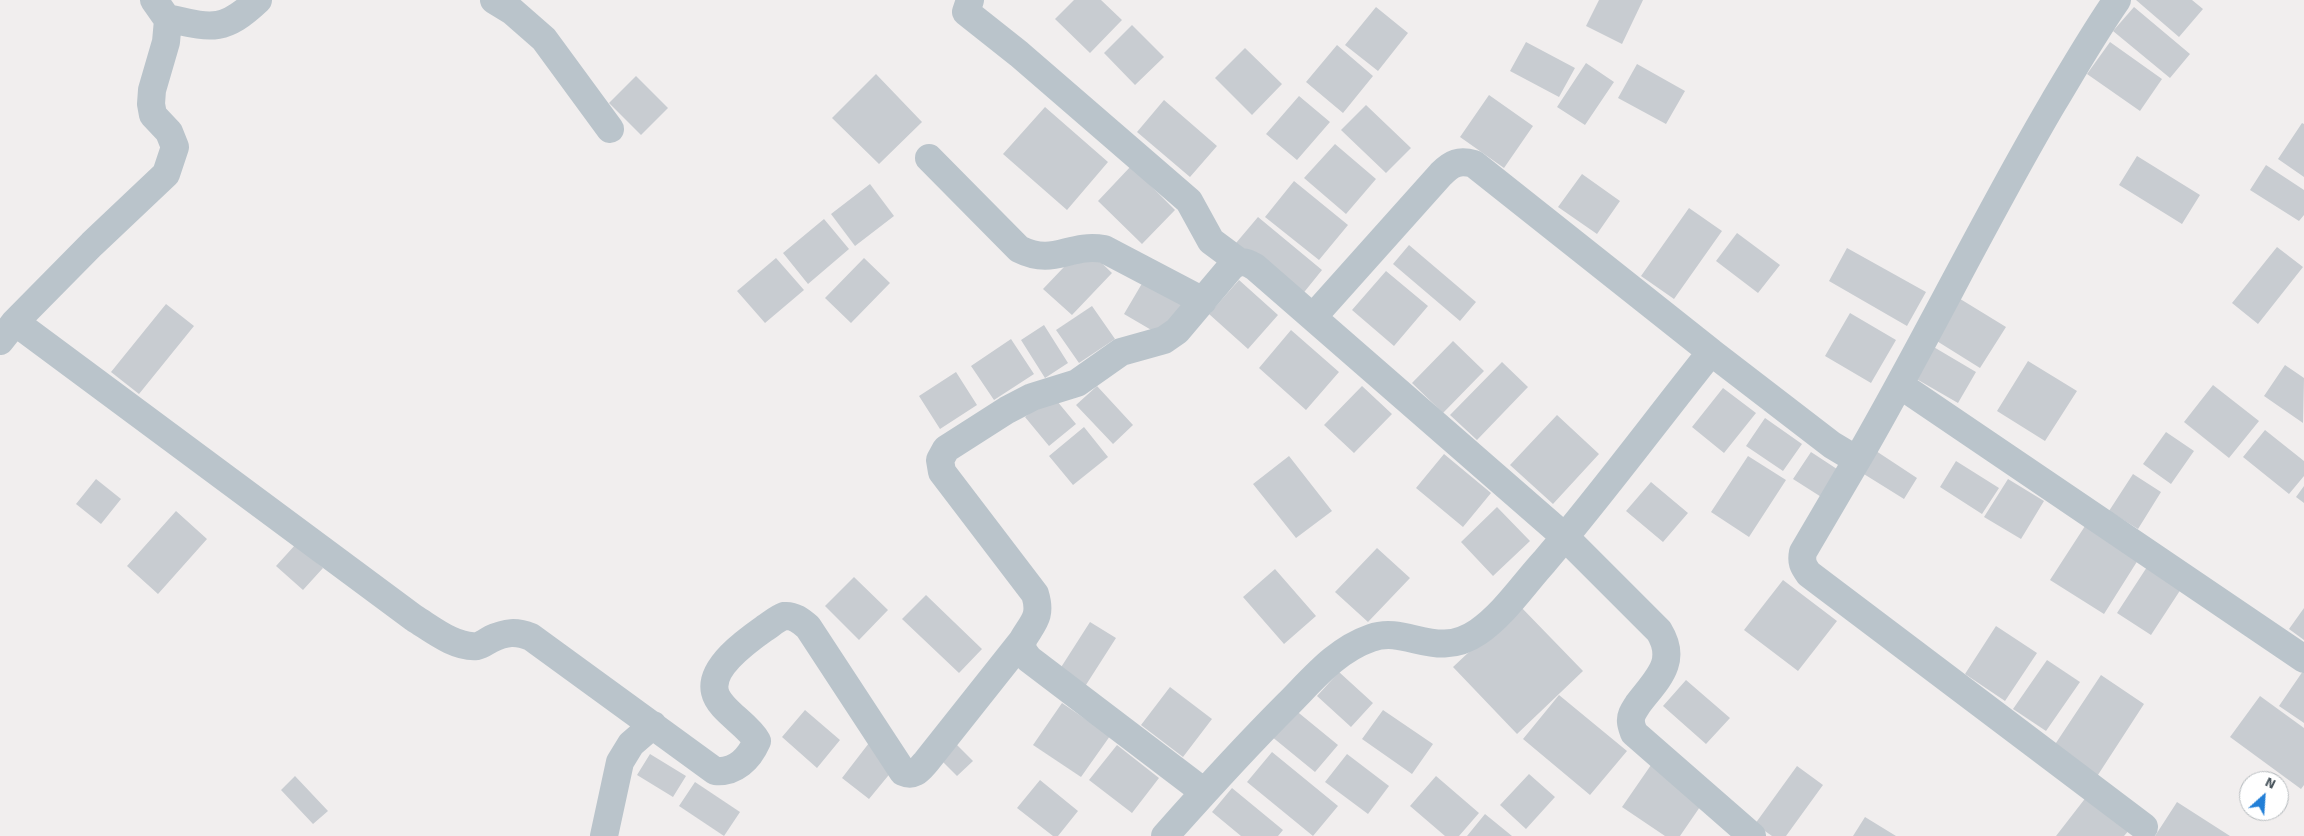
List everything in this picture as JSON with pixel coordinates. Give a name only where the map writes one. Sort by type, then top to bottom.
[{"type":"street","points":[[160,9],[204,26],[224,25],[242,15],[258,0]]},
{"type":"street","points":[[494,0],[512,11],[544,39],[610,129]]},
{"type":"street","points":[[970,0],[966,12],[1019,54],[1189,201],[1211,241],[1238,261],[1246,262],[1255,267],[1313,317],[1565,538],[1659,631],[1666,643],[1668,658],[1663,670],[1633,710],[1630,721],[1634,733],[1752,836]]},
{"type":"street","points":[[2109,2],[2020,160],[1900,385],[1803,552],[1801,559],[1803,566],[1809,574],[2144,827]]},
{"type":"street","points":[[160,9],[168,20],[166,42],[152,90],[151,104],[153,114],[169,132],[175,147],[166,174],[92,244],[8,331],[414,618],[454,642],[466,645],[479,646],[506,633],[519,632],[531,637],[715,771],[727,772],[737,767],[754,750],[757,742],[752,733],[718,700],[714,691],[718,675],[728,658],[747,641],[782,616],[800,619],[808,627],[903,772],[908,774],[914,773],[926,762],[1022,641],[1036,621],[1039,606],[1036,594],[942,472],[940,460],[946,449],[1007,410],[1032,397],[1077,383],[1121,352],[1164,340],[1177,331],[1238,261]]},
{"type":"street","points":[[928,158],[1019,249],[1033,256],[1047,258],[1090,247],[1104,249],[1203,301]]},
{"type":"street","points":[[1313,317],[1451,164],[1463,161],[1474,164],[1711,352],[1832,445],[1857,460]]},
{"type":"street","points":[[1165,836],[1246,745],[1331,661],[1351,646],[1373,637],[1392,635],[1435,644],[1460,642],[1478,632],[1498,615],[1565,538],[1711,352]]},
{"type":"street","points":[[1900,385],[2304,659]]},
{"type":"street","points":[[1022,641],[1024,651],[1029,659],[1204,792]]},
{"type":"street","points":[[604,836],[620,762],[631,744],[653,725]]},
{"type":"building","points":[[1074,0],[1101,0],[1122,20],[1090,53],[1055,19]]},
{"type":"building","points":[[1599,0],[1643,0],[1622,44],[1586,26]]},
{"type":"building","points":[[2136,0],[2192,0],[2203,9],[2179,37]]},
{"type":"building","points":[[1376,7],[1408,33],[1378,71],[1345,45]]},
{"type":"building","points":[[2134,7],[2190,54],[2170,78],[2113,31]]},
{"type":"building","points":[[1132,25],[1164,57],[1135,85],[1104,53]]},
{"type":"building","points":[[1526,42],[1575,68],[1559,97],[1510,71]]},
{"type":"building","points":[[2110,42],[2162,79],[2140,111],[2087,74]]},
{"type":"building","points":[[1337,45],[1373,76],[1343,113],[1306,82]]},
{"type":"building","points":[[1245,48],[1282,84],[1252,115],[1215,78]]},
{"type":"building","points":[[1586,63],[1614,82],[1585,125],[1557,107]]},
{"type":"building","points":[[1637,64],[1685,91],[1666,124],[1618,98]]},
{"type":"building","points":[[876,74],[922,122],[879,164],[832,118]]},
{"type":"building","points":[[636,76],[668,108],[641,135],[609,103]]},
{"type":"building","points":[[1489,95],[1533,126],[1504,168],[1460,137]]},
{"type":"building","points":[[1299,96],[1330,122],[1297,160],[1266,134]]},
{"type":"building","points":[[1164,100],[1217,146],[1190,177],[1137,132]]},
{"type":"building","points":[[1366,105],[1411,148],[1386,173],[1341,130]]},
{"type":"building","points":[[1045,107],[1108,162],[1067,210],[1003,154]]},
{"type":"building","points":[[2302,123],[2304,124],[2304,177],[2278,159]]},
{"type":"building","points":[[1335,144],[1376,179],[1346,214],[1304,178]]},
{"type":"building","points":[[2137,156],[2200,195],[2182,224],[2119,185]]},
{"type":"building","points":[[2266,165],[2304,190],[2304,215],[2299,221],[2250,190]]},
{"type":"building","points":[[1131,166],[1175,210],[1142,244],[1098,201]]},
{"type":"building","points":[[1582,174],[1620,201],[1597,234],[1558,207]]},
{"type":"building","points":[[1294,181],[1348,225],[1319,260],[1265,217]]},
{"type":"building","points":[[870,184],[894,216],[855,246],[831,214]]},
{"type":"building","points":[[1689,208],[1722,231],[1674,299],[1641,276]]},
{"type":"building","points":[[1258,217],[1322,270],[1301,296],[1236,243]]},
{"type":"building","points":[[824,219],[849,249],[808,284],[783,253]]},
{"type":"building","points":[[1737,233],[1780,265],[1758,293],[1716,261]]},
{"type":"building","points":[[1409,245],[1476,302],[1460,321],[1393,264]]},
{"type":"building","points":[[1084,246],[1112,273],[1072,315],[1043,289]]},
{"type":"building","points":[[2277,247],[2303,267],[2258,324],[2232,303]]},
{"type":"building","points":[[1847,248],[1926,292],[1907,326],[1829,281]]},
{"type":"building","points":[[776,258],[804,290],[765,323],[737,291]]},
{"type":"building","points":[[864,258],[890,283],[851,323],[825,298]]},
{"type":"building","points":[[1386,271],[1428,306],[1394,346],[1352,310]]},
{"type":"building","points":[[1147,275],[1188,298],[1165,338],[1124,314]]},
{"type":"building","points":[[1239,280],[1278,315],[1248,349],[1209,314]]},
{"type":"building","points":[[1957,297],[2006,327],[1980,368],[1932,338]]},
{"type":"building","points":[[166,304],[194,326],[139,394],[111,372]]},
{"type":"building","points":[[1092,306],[1115,339],[1079,363],[1056,330]]},
{"type":"building","points":[[1850,313],[1896,340],[1871,383],[1825,356]]},
{"type":"building","points":[[1044,325],[1068,363],[1045,378],[1021,340]]},
{"type":"building","points":[[1291,330],[1339,372],[1306,410],[1259,368]]},
{"type":"building","points":[[1011,339],[1034,374],[994,400],[971,366]]},
{"type":"building","points":[[1453,341],[1484,371],[1443,413],[1412,383]]},
{"type":"building","points":[[1932,346],[1976,372],[1958,403],[1913,377]]},
{"type":"building","points":[[2028,361],[2077,391],[2045,441],[1997,411]]},
{"type":"building","points":[[1502,362],[1528,387],[1477,440],[1450,415]]},
{"type":"building","points":[[2285,365],[2304,378],[2303,423],[2264,396]]},
{"type":"building","points":[[956,372],[977,405],[940,429],[919,396]]},
{"type":"building","points":[[2213,385],[2259,421],[2229,458],[2184,422]]},
{"type":"building","points":[[1097,386],[1133,425],[1113,444],[1076,405]]},
{"type":"building","points":[[1362,386],[1392,414],[1354,453],[1324,425]]},
{"type":"building","points":[[1723,388],[1756,413],[1724,453],[1692,427]]},
{"type":"building","points":[[1052,395],[1076,424],[1049,446],[1025,417]]},
{"type":"building","points":[[1557,415],[1599,454],[1553,504],[1510,465]]},
{"type":"building","points":[[1765,418],[1802,444],[1783,471],[1746,446]]},
{"type":"building","points":[[1084,427],[1108,457],[1073,485],[1049,456]]},
{"type":"building","points":[[2265,430],[2304,461],[2304,476],[2289,494],[2243,457]]},
{"type":"building","points":[[2166,432],[2194,451],[2171,484],[2143,464]]},
{"type":"building","points":[[1873,449],[1917,478],[1904,499],[1859,471]]},
{"type":"building","points":[[1811,452],[1843,473],[1826,500],[1793,479]]},
{"type":"building","points":[[1444,454],[1491,493],[1463,527],[1416,488]]},
{"type":"building","points":[[1289,456],[1332,511],[1296,538],[1253,484]]},
{"type":"building","points":[[1748,456],[1786,480],[1749,537],[1711,512]]},
{"type":"building","points":[[1956,461],[1999,488],[1982,514],[1940,487]]},
{"type":"building","points":[[2133,474],[2161,492],[2138,529],[2109,511]]},
{"type":"building","points":[[96,479],[121,499],[101,524],[76,504]]},
{"type":"building","points":[[2008,479],[2044,501],[2021,539],[1984,517]]},
{"type":"building","points":[[1651,482],[1688,513],[1663,542],[1626,511]]},
{"type":"building","points":[[2304,486],[2304,503],[2296,497]]},
{"type":"building","points":[[1497,507],[1530,541],[1493,576],[1461,542]]},
{"type":"building","points":[[176,511],[207,539],[158,594],[127,566]]},
{"type":"building","points":[[2085,526],[2138,560],[2104,614],[2050,580]]},
{"type":"building","points":[[296,544],[323,568],[303,590],[276,566]]},
{"type":"building","points":[[1377,548],[1410,578],[1368,622],[1335,592]]},
{"type":"building","points":[[2147,567],[2181,589],[2151,635],[2117,613]]},
{"type":"building","points":[[1275,569],[1316,616],[1284,644],[1243,597]]},
{"type":"building","points":[[854,577],[888,610],[859,640],[825,606]]},
{"type":"building","points":[[1783,580],[1837,621],[1798,671],[1744,630]]},
{"type":"building","points":[[926,595],[982,649],[959,673],[902,619]]},
{"type":"building","points":[[1519,605],[1583,671],[1517,734],[1453,667]]},
{"type":"building","points":[[2304,608],[2304,640],[2289,629]]},
{"type":"building","points":[[1090,622],[1116,638],[1084,688],[1058,672]]},
{"type":"building","points":[[1996,626],[2037,653],[2005,701],[1965,674]]},
{"type":"building","points":[[2047,660],[2080,682],[2046,731],[2013,709]]},
{"type":"building","points":[[1339,672],[1373,703],[1351,727],[1317,696]]},
{"type":"building","points":[[2304,672],[2304,723],[2279,706]]},
{"type":"building","points":[[2101,675],[2144,704],[2094,781],[2050,752]]},
{"type":"building","points":[[1686,680],[1730,718],[1706,744],[1663,706]]},
{"type":"building","points":[[1170,687],[1212,719],[1183,757],[1141,725]]},
{"type":"building","points":[[1559,695],[1627,751],[1590,795],[1523,739]]},
{"type":"building","points":[[2260,696],[2304,728],[2304,785],[2301,789],[2289,780],[2289,771],[2276,771],[2230,737]]},
{"type":"building","points":[[1062,703],[1110,736],[1081,777],[1033,745]]},
{"type":"building","points":[[1294,709],[1338,745],[1315,772],[1271,736]]},
{"type":"building","points":[[805,710],[840,740],[817,768],[782,737]]},
{"type":"building","points":[[1383,710],[1433,744],[1412,774],[1362,739]]},
{"type":"building","points":[[869,743],[897,765],[869,799],[842,778]]},
{"type":"building","points":[[955,743],[973,761],[957,776],[939,758]]},
{"type":"building","points":[[1117,745],[1159,778],[1132,813],[1089,780]]},
{"type":"building","points":[[1272,752],[1338,806],[1313,836],[1247,782]]},
{"type":"building","points":[[650,754],[686,776],[673,797],[637,775]]},
{"type":"building","points":[[1347,754],[1389,786],[1368,814],[1325,782]]},
{"type":"building","points":[[1651,765],[1704,801],[1680,836],[1665,836],[1622,807]]},
{"type":"building","points":[[1797,766],[1823,785],[1786,836],[1772,836],[1755,824]]},
{"type":"building","points":[[1529,774],[1555,797],[1526,829],[1500,805]]},
{"type":"building","points":[[295,776],[328,811],[313,824],[281,790]]},
{"type":"building","points":[[1436,776],[1479,813],[1459,836],[1445,836],[1410,806]]},
{"type":"building","points":[[1040,780],[1078,811],[1058,836],[1053,836],[1017,808]]},
{"type":"building","points":[[695,782],[740,812],[724,836],[679,806]]},
{"type":"building","points":[[1232,788],[1283,830],[1278,836],[1241,836],[1212,812]]},
{"type":"building","points":[[2087,796],[2130,829],[2124,836],[2056,836]]},
{"type":"building","points":[[2177,802],[2230,836],[2155,836]]},
{"type":"building","points":[[1485,814],[1512,836],[1467,836]]},
{"type":"building","points":[[1865,817],[1896,836],[1853,836]]}]
